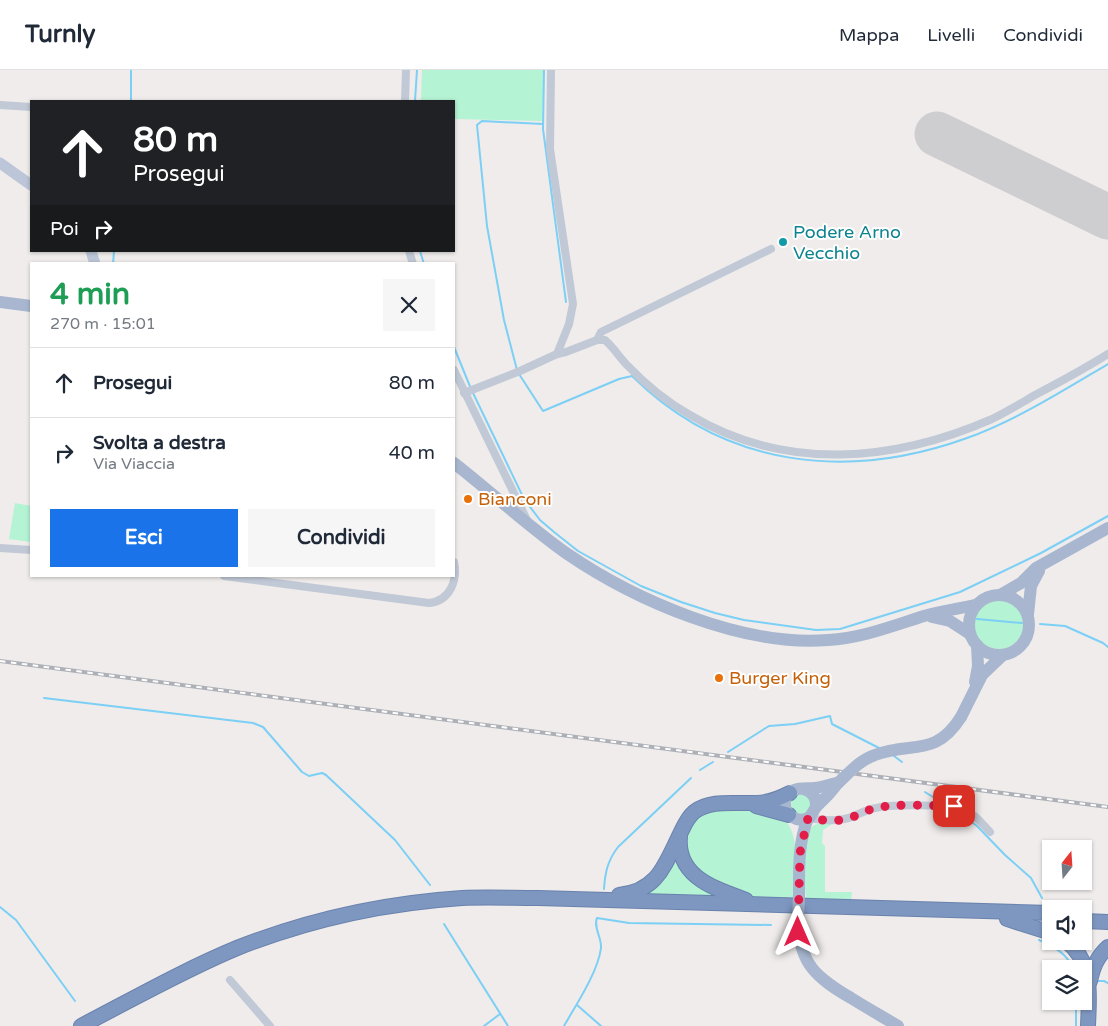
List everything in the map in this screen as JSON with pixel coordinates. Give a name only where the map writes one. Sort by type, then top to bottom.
[{"type":"highway","points":[[584,899],[629,894],[647,886],[665,866],[688,818],[700,808],[711,805],[768,802],[790,793]]},
{"type":"highway","points":[[740,804],[770,809],[789,815]]},
{"type":"highway","points":[[681,833],[680,853],[692,873],[715,888],[757,904]]},
{"type":"highway","points":[[81,1026],[220,956],[271,936],[351,914],[404,904],[462,898],[584,899],[1042,913]]},
{"type":"highway","points":[[99,1026],[168,990],[255,950],[310,932],[344,924],[382,916],[434,909],[463,906],[535,906],[1042,920]]},
{"type":"highway","points":[[1092,914],[1108,914]]},
{"type":"highway","points":[[1007,919],[1042,930]]},
{"type":"highway","points":[[1092,921],[1108,922]]},
{"type":"highway","points":[[1092,976],[1096,962],[1108,947]]},
{"type":"highway","points":[[1074,950],[1082,960]]},
{"type":"highway","points":[[1088,1010],[1088,1026]]},
{"type":"main road","points":[[0,302],[27,306]]},
{"type":"main road","points":[[455,464],[567,553],[611,581],[664,606],[717,626],[777,639],[827,640],[866,635],[924,616],[976,605],[985,598],[1002,594],[1021,583],[1032,571],[1043,564],[1108,528]]},
{"type":"main road","points":[[789,815],[799,820],[813,812],[838,782],[860,763],[884,752],[919,747],[934,742],[952,729],[961,717],[982,675],[1003,655],[1016,650],[1024,643],[1030,629],[1028,614],[1031,586],[1043,564]]},
{"type":"main road","points":[[1002,594],[1016,599],[1024,606],[1028,614]]},
{"type":"main road","points":[[972,694],[978,666],[969,620],[976,605]]},
{"type":"main road","points":[[924,616],[950,621],[973,639],[982,650],[992,654],[1003,655]]},
{"type":"main road","points":[[838,782],[796,789],[790,793],[785,803],[800,853],[799,940],[804,956],[818,976],[835,989],[898,1026]]},
{"type":"main road","points":[[800,853],[813,812],[814,796],[810,791],[804,789]]},
{"type":"street","points":[[405,100],[406,70]]},
{"type":"street","points":[[551,70],[550,149],[572,304],[569,324],[557,354]]},
{"type":"street","points":[[0,105],[30,107]]},
{"type":"street","points":[[0,163],[30,184]]},
{"type":"street","points":[[597,340],[600,332],[771,249]]},
{"type":"street","points":[[469,391],[557,354],[597,340],[605,340],[628,366],[669,402],[698,420],[756,445],[791,453],[845,454],[886,451],[961,431],[994,418],[1108,354]]},
{"type":"street","points":[[455,371],[469,391],[527,522]]},
{"type":"street","points":[[0,548],[30,550]]},
{"type":"street","points":[[232,577],[430,603],[441,600],[449,592],[454,577]]},
{"type":"street","points":[[813,812],[831,820],[848,819],[871,809],[884,807],[954,806],[967,810],[990,832]]},
{"type":"street","points":[[813,812],[820,813],[831,820]]},
{"type":"street","points":[[230,980],[270,1026]]},
{"type":"green space","points":[[422,70],[544,70],[542,121],[455,119],[455,100],[421,100]]},
{"type":"green space","points":[[15,503],[30,506],[30,542],[9,539]]},
{"type":"green space","points":[[994,599],[1004,599],[1017,606],[1024,619],[1024,629],[1017,642],[1004,649],[994,649],[985,645],[978,638],[974,629],[974,619],[978,610],[985,603]]},
{"type":"green space","points":[[801,794],[808,797],[811,804],[808,811],[801,814],[794,811],[791,804],[794,797]]},
{"type":"green space","points":[[713,809],[761,811],[779,816],[785,820],[792,832],[795,845],[796,864],[793,896],[806,897],[804,849],[809,832],[813,826],[818,824],[832,824],[823,830],[825,892],[852,892],[851,901],[752,898],[698,875],[682,846],[694,819]]},
{"type":"green space","points":[[673,855],[727,898],[635,897]]},
{"type":"waterway","points":[[131,70],[131,100]]},
{"type":"waterway","points":[[415,100],[417,70]]},
{"type":"waterway","points":[[544,70],[543,129],[566,302]]},
{"type":"waterway","points":[[517,370],[504,320],[487,226],[477,125],[482,121],[543,124]]},
{"type":"waterway","points":[[113,262],[114,252]]},
{"type":"waterway","points":[[420,252],[423,262]]},
{"type":"waterway","points":[[455,349],[471,389]]},
{"type":"waterway","points":[[519,374],[543,411],[619,379],[632,376],[668,407],[707,431],[747,447],[790,458],[833,462],[878,459],[922,451],[967,438],[1021,414],[1108,364]]},
{"type":"waterway","points":[[473,393],[524,499],[540,520],[554,532],[578,551],[641,586],[681,602],[744,620],[816,630],[840,629],[960,592],[1041,553],[1108,516]]},
{"type":"waterway","points":[[977,619],[1022,623]]},
{"type":"waterway","points":[[1040,624],[1065,626],[1108,647]]},
{"type":"waterway","points":[[44,698],[253,723],[263,727],[302,772],[309,776],[322,773],[326,775],[395,840],[430,885]]},
{"type":"waterway","points":[[728,752],[769,726],[795,724],[830,716],[832,724],[879,748]]},
{"type":"waterway","points":[[894,756],[902,762]]},
{"type":"waterway","points":[[700,770],[713,762]]},
{"type":"waterway","points":[[604,889],[608,866],[618,847],[691,778]]},
{"type":"waterway","points":[[925,792],[944,804]]},
{"type":"waterway","points":[[957,811],[977,826],[1031,878],[1042,898]]},
{"type":"waterway","points":[[0,907],[16,920],[75,1001]]},
{"type":"waterway","points":[[564,1026],[596,967],[601,948],[596,925],[597,918],[629,923],[771,925]]},
{"type":"waterway","points":[[444,924],[508,1026]]},
{"type":"waterway","points":[[1039,940],[1055,948],[1069,960]]},
{"type":"waterway","points":[[1097,981],[1108,983]]},
{"type":"waterway","points":[[577,1005],[601,1026]]},
{"type":"waterway","points":[[1076,1010],[1076,1026]]},
{"type":"waterway","points":[[484,1026],[500,1014]]},
{"type":"runway","points":[[937,134],[1108,217]]},
{"type":"railway","points":[[0,661],[1108,807]]},
{"type":"place","name":"Podere Arno Vecchio","points":[[783,242]]},
{"type":"place","name":"Bianconi","points":[[468,499]]},
{"type":"place","name":"Burger King","points":[[719,678]]},
{"type":"route","points":[[798,932],[800,853],[808,818],[824,821],[848,819],[871,809],[884,807],[954,806]]}]
